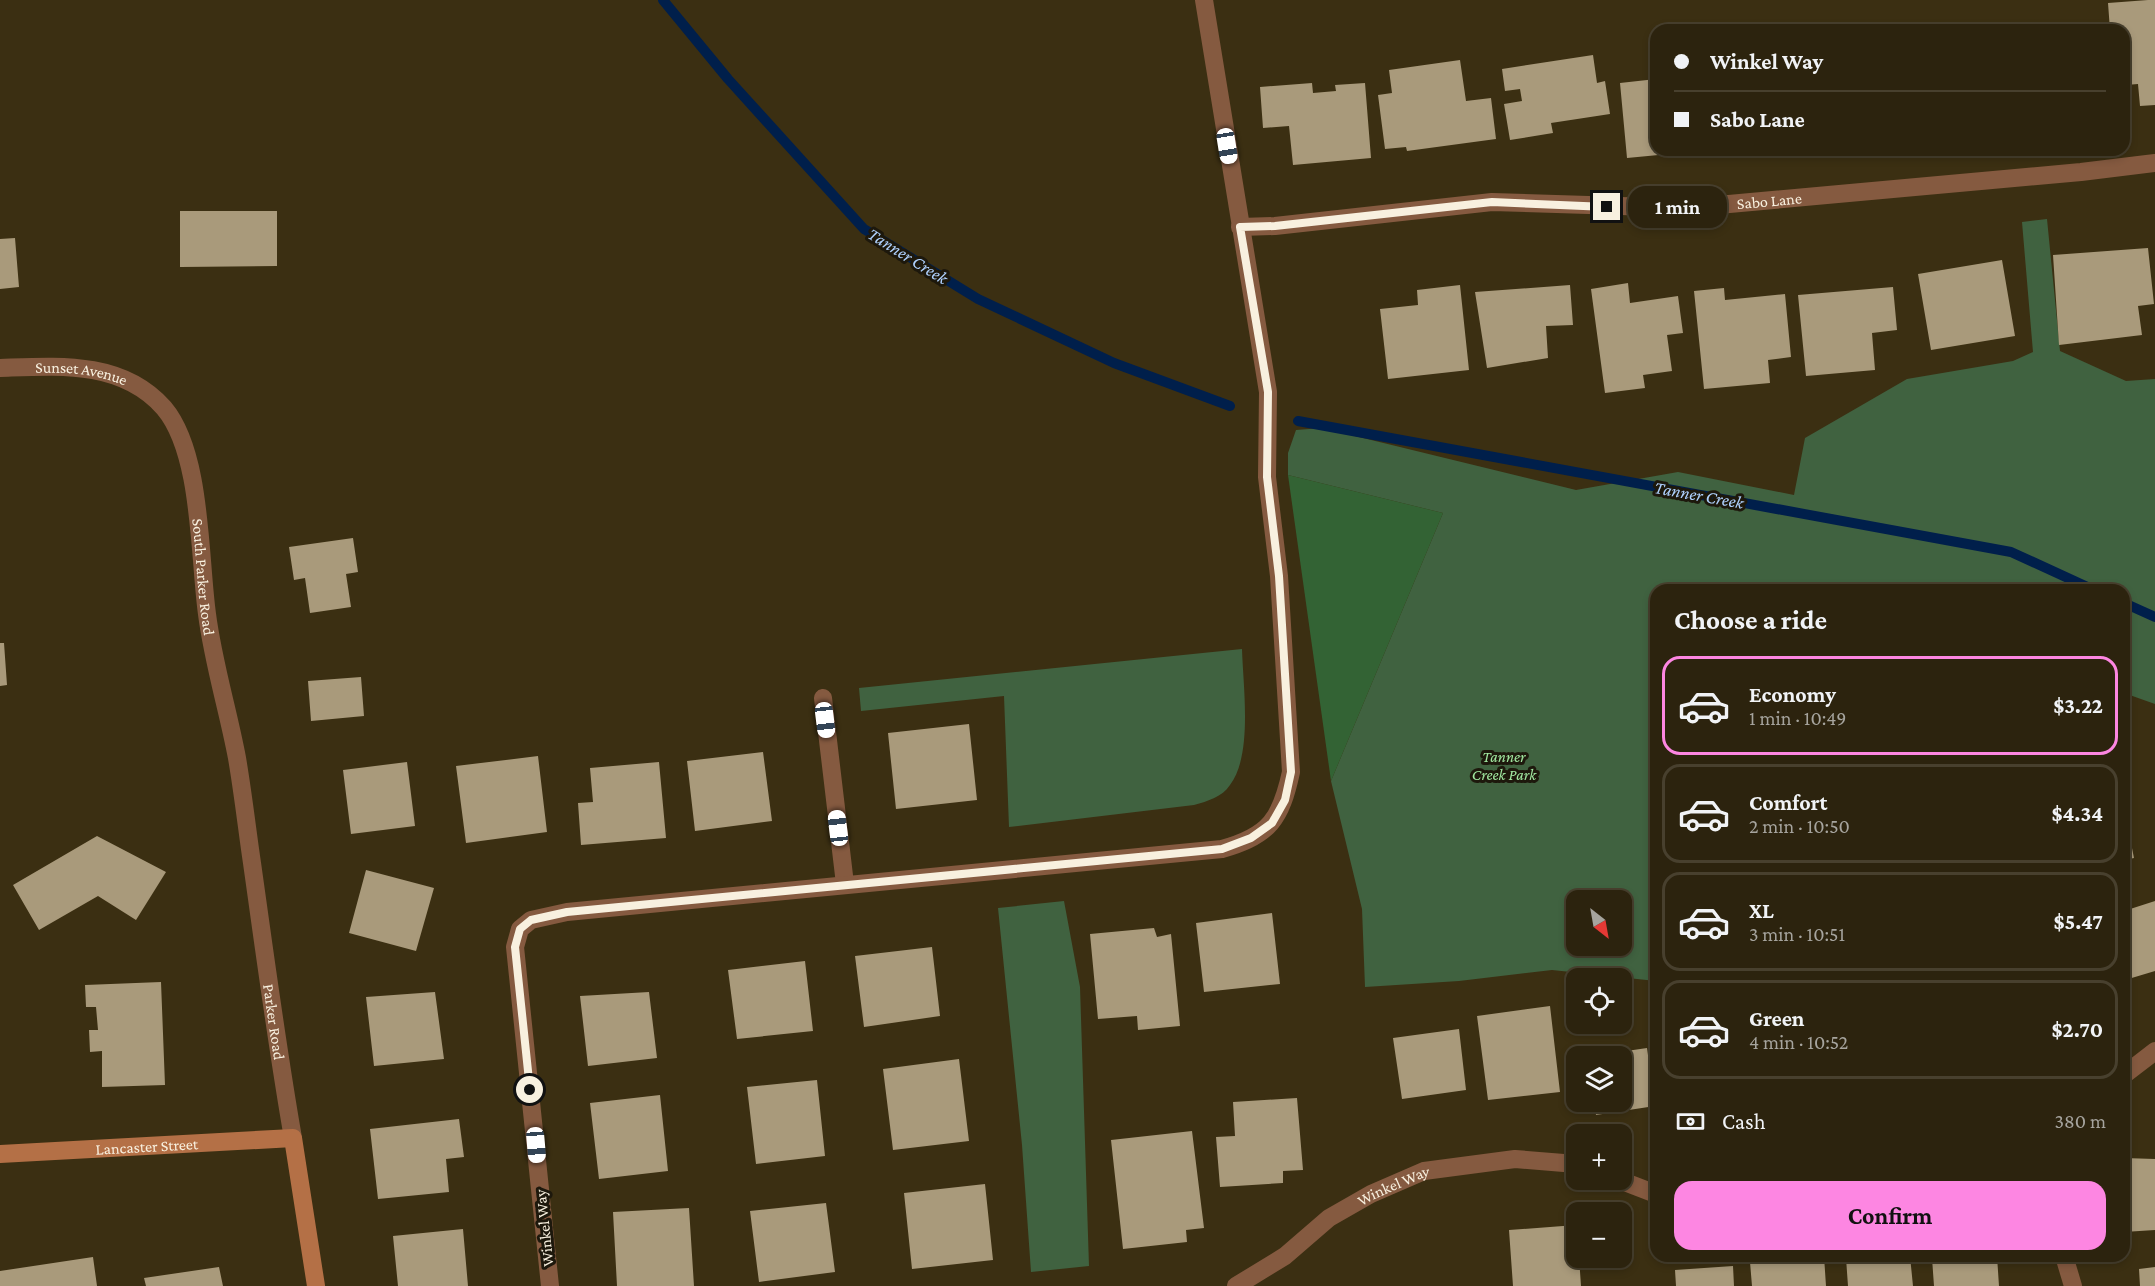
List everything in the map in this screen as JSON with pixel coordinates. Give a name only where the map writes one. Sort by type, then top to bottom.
[{"type":"street","points":[[1204,0],[1240,227]]},
{"type":"street","name":"Sabo Lane","points":[[1240,227],[1275,226],[1492,202],[1685,208],[2155,164]]},
{"type":"street","name":"Winkel Way","points":[[550,1286],[515,947],[520,929],[531,920],[567,912],[1222,849],[1251,838],[1272,823],[1285,800],[1291,772],[1286,673],[1279,576],[1267,477],[1268,392],[1240,227]]},
{"type":"street","name":"Sunset Avenue","points":[[0,368],[66,365],[103,372],[132,383],[157,401]]},
{"type":"street","name":"South Parker Road","points":[[157,401],[173,421],[187,461],[196,516],[207,615],[237,759]]},
{"type":"street","points":[[822,698],[845,884]]},
{"type":"street","name":"Parker Road","points":[[237,759],[316,1286]]},
{"type":"street","points":[[2130,1070],[2155,1051]]},
{"type":"street","name":"Lancaster Street","points":[[0,1154],[293,1138]]},
{"type":"street","name":"Winkel Way","points":[[1236,1286],[1285,1256],[1329,1218],[1371,1194],[1424,1171],[1515,1159],[1566,1163]]},
{"type":"street","points":[[1632,1185],[1650,1192]]},
{"type":"street","points":[[2066,1262],[2073,1286]]},
{"type":"green space","name":"Tanner Creek Park","points":[[2047,219],[2060,351],[2126,381],[2155,379],[2155,704],[2130,695],[2130,584],[1650,584],[1650,980],[1632,978],[1632,968],[1566,968],[1566,971],[1552,970],[1459,981],[1365,987],[1362,909],[1331,781],[1443,513],[1288,475],[1288,453],[1296,430],[1322,428],[1576,490],[1678,472],[1794,495],[1805,438],[1907,379],[2013,361],[2033,352],[2022,222]]},
{"type":"green space","points":[[1288,475],[1443,513],[1331,781]]},
{"type":"green space","points":[[1242,649],[1245,720],[1242,756],[1237,772],[1223,793],[1194,805],[1009,827],[1004,696],[861,711],[859,688]]},
{"type":"green space","points":[[1064,901],[1080,987],[1089,1266],[1031,1272],[1022,1145],[998,908]]},
{"type":"building","points":[[2155,0],[2155,105],[2140,106],[2138,84],[2130,85],[2130,24],[2110,24],[2108,3]]},
{"type":"building","points":[[1593,55],[1597,83],[1605,81],[1610,114],[1551,123],[1553,133],[1510,140],[1504,104],[1522,101],[1520,89],[1505,91],[1502,69]]},
{"type":"building","points":[[1460,60],[1466,101],[1491,98],[1496,139],[1407,151],[1406,147],[1385,149],[1378,95],[1392,93],[1389,70]]},
{"type":"building","points":[[1650,80],[1650,156],[1627,158],[1620,83]]},
{"type":"building","points":[[1312,83],[1313,93],[1336,91],[1335,85],[1365,83],[1371,158],[1293,165],[1289,126],[1263,128],[1260,87]]},
{"type":"building","points":[[180,211],[277,211],[277,266],[180,267]]},
{"type":"building","points":[[15,238],[19,287],[0,289],[0,239]]},
{"type":"building","points":[[2148,248],[2154,304],[2138,306],[2142,335],[2059,345],[2053,255]]},
{"type":"building","points":[[2002,260],[2015,336],[1931,350],[1918,274]]},
{"type":"building","points":[[1628,283],[1630,303],[1678,296],[1683,333],[1667,335],[1672,371],[1643,375],[1645,388],[1605,393],[1591,289]]},
{"type":"building","points":[[1460,285],[1469,370],[1388,379],[1380,309],[1418,305],[1417,290]]},
{"type":"building","points":[[1570,285],[1573,325],[1546,326],[1548,358],[1487,368],[1475,292]]},
{"type":"building","points":[[1893,287],[1897,330],[1872,333],[1875,370],[1806,376],[1798,295]]},
{"type":"building","points":[[1724,288],[1725,300],[1785,294],[1791,357],[1768,360],[1770,383],[1704,389],[1694,291]]},
{"type":"building","points":[[353,538],[358,572],[346,574],[351,607],[310,613],[305,578],[294,580],[289,547]]},
{"type":"building","points":[[0,643],[4,643],[7,685],[0,686]]},
{"type":"building","points":[[361,677],[364,716],[311,721],[308,681]]},
{"type":"building","points":[[969,724],[977,800],[896,809],[888,733]]},
{"type":"building","points":[[763,752],[772,821],[695,831],[687,761]]},
{"type":"building","points":[[538,756],[547,832],[466,843],[456,766]]},
{"type":"building","points":[[407,762],[415,826],[351,834],[343,770]]},
{"type":"building","points":[[659,762],[666,838],[581,845],[578,803],[593,802],[590,768]]},
{"type":"building","points":[[97,836],[166,872],[136,920],[98,896],[39,930],[13,885]]},
{"type":"building","points":[[2130,838],[2134,858],[2130,859]]},
{"type":"building","points":[[366,870],[434,888],[416,951],[349,933]]},
{"type":"building","points":[[2155,901],[2155,971],[2130,978],[2130,909]]},
{"type":"building","points":[[1272,913],[1280,984],[1204,992],[1196,923]]},
{"type":"building","points":[[1154,928],[1157,937],[1171,934],[1180,1026],[1138,1030],[1137,1016],[1098,1019],[1090,934]]},
{"type":"building","points":[[932,947],[940,1016],[864,1027],[855,956]]},
{"type":"building","points":[[805,961],[813,1031],[737,1039],[728,970]]},
{"type":"building","points":[[161,982],[165,1085],[102,1087],[102,1051],[90,1052],[89,1030],[98,1030],[96,1007],[86,1007],[85,985]]},
{"type":"building","points":[[435,992],[444,1059],[374,1066],[366,997]]},
{"type":"building","points":[[649,992],[657,1058],[588,1066],[580,996]]},
{"type":"building","points":[[1550,1006],[1560,1092],[1488,1100],[1477,1016]]},
{"type":"building","points":[[1459,1029],[1466,1090],[1402,1099],[1393,1038]]},
{"type":"building","points":[[1647,1048],[1650,1070],[1650,1107],[1632,1110],[1632,1050]]},
{"type":"building","points":[[959,1059],[969,1141],[893,1150],[883,1069]]},
{"type":"building","points":[[817,1080],[825,1156],[756,1164],[747,1087]]},
{"type":"building","points":[[660,1095],[668,1171],[599,1179],[590,1103]]},
{"type":"building","points":[[1297,1098],[1303,1170],[1283,1171],[1283,1183],[1220,1187],[1216,1137],[1235,1136],[1233,1102]]},
{"type":"building","points":[[1596,1112],[1616,1112],[1596,1115]]},
{"type":"building","points":[[459,1119],[464,1157],[446,1159],[449,1192],[378,1199],[370,1129]]},
{"type":"building","points":[[1192,1131],[1204,1228],[1186,1230],[1187,1242],[1123,1249],[1111,1140]]},
{"type":"building","points":[[2130,1158],[2155,1159],[2155,1230],[2130,1232]]},
{"type":"building","points":[[985,1184],[993,1260],[912,1269],[904,1193]]},
{"type":"building","points":[[826,1203],[835,1272],[759,1282],[750,1211]]},
{"type":"building","points":[[689,1208],[694,1286],[617,1286],[613,1212]]},
{"type":"building","points":[[1566,1226],[1566,1268],[1580,1268],[1581,1286],[1513,1286],[1509,1230]]},
{"type":"building","points":[[463,1229],[468,1286],[398,1286],[393,1236]]},
{"type":"building","points":[[93,1257],[97,1286],[0,1286],[0,1271]]},
{"type":"building","points":[[1750,1262],[1824,1262],[1826,1286],[1752,1286]]},
{"type":"building","points":[[1846,1262],[1911,1262],[1913,1286],[1848,1286]]},
{"type":"building","points":[[1932,1262],[1997,1262],[1999,1286],[1934,1286]]},
{"type":"building","points":[[1733,1266],[1734,1286],[1676,1286],[1675,1270]]},
{"type":"building","points":[[219,1267],[223,1286],[146,1286],[144,1278]]},
{"type":"building","points":[[2155,1267],[2155,1286],[2140,1286],[2139,1269]]},
{"type":"waterway","name":"Tanner Creek","points":[[663,0],[728,79],[864,229],[978,299],[1114,363],[1230,406]]},
{"type":"waterway","name":"Tanner Creek","points":[[1298,421],[2011,552],[2081,584]]},
{"type":"waterway","name":"Tanner Creek","points":[[2130,606],[2155,617]]},
{"type":"route","points":[[530,1090],[515,947],[520,929],[531,920],[567,912],[1222,849],[1251,838],[1272,823],[1285,800],[1291,772],[1286,673],[1279,576],[1267,477],[1268,392],[1240,227],[1275,226],[1492,202],[1607,207]]}]
